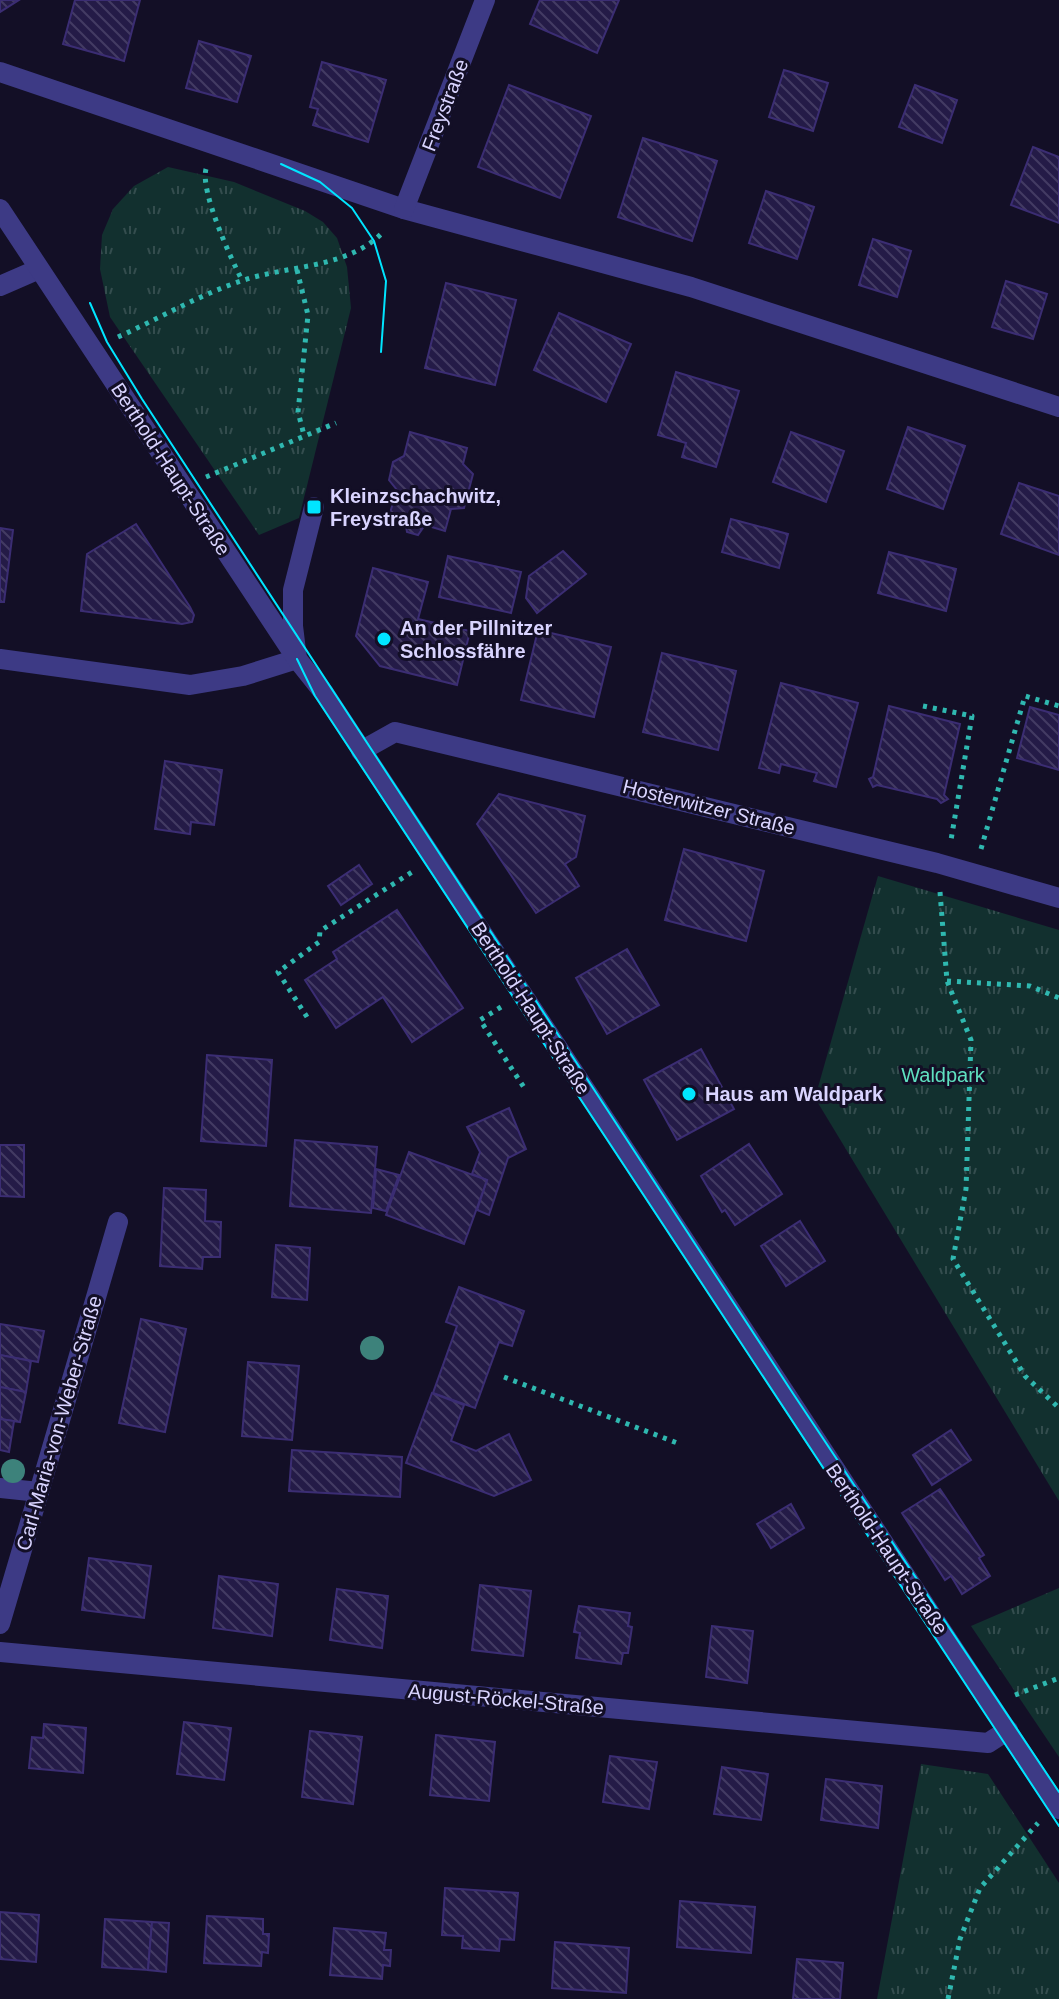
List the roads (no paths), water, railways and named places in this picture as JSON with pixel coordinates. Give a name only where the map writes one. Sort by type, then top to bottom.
[{"type":"street","name":"Freystraße","points":[[404,209],[485,0]]},
{"type":"street","points":[[0,72],[404,209],[691,287],[1059,407]]},
{"type":"street","name":"Berthold-Haupt-Straße","points":[[0,209],[297,659],[324,693],[1058,1807]]},
{"type":"street","points":[[0,286],[39,269]]},
{"type":"street","points":[[0,659],[190,685],[243,676],[297,659],[293,590],[314,507]]},
{"type":"street","name":"Hosterwitzer Straße","points":[[361,751],[395,732],[942,864],[1059,898]]},
{"type":"street","name":"Carl-Maria-von-Weber-Straße","points":[[0,1624],[118,1222]]},
{"type":"street","points":[[0,1488],[39,1492]]},
{"type":"street","name":"August-Röckel-Straße","points":[[0,1652],[988,1743],[1008,1730]]},
{"type":"tram line","points":[[281,164],[320,182],[352,208],[374,241],[386,281],[381,352]]},
{"type":"tram line","points":[[90,303],[107,342],[142,399],[794,1395],[1059,1792]]},
{"type":"tram line","points":[[297,659],[315,696],[1059,1826]]},
{"type":"place","name":"Kleinzschachwitz, Freystraße","points":[[314,507]]},
{"type":"place","name":"An der Pillnitzer Schlossfähre","points":[[384,639]]},
{"type":"place","name":"Haus am Waldpark","points":[[689,1094]]},
{"type":"park label","name":"Waldpark","points":[[943,1075]]}]
